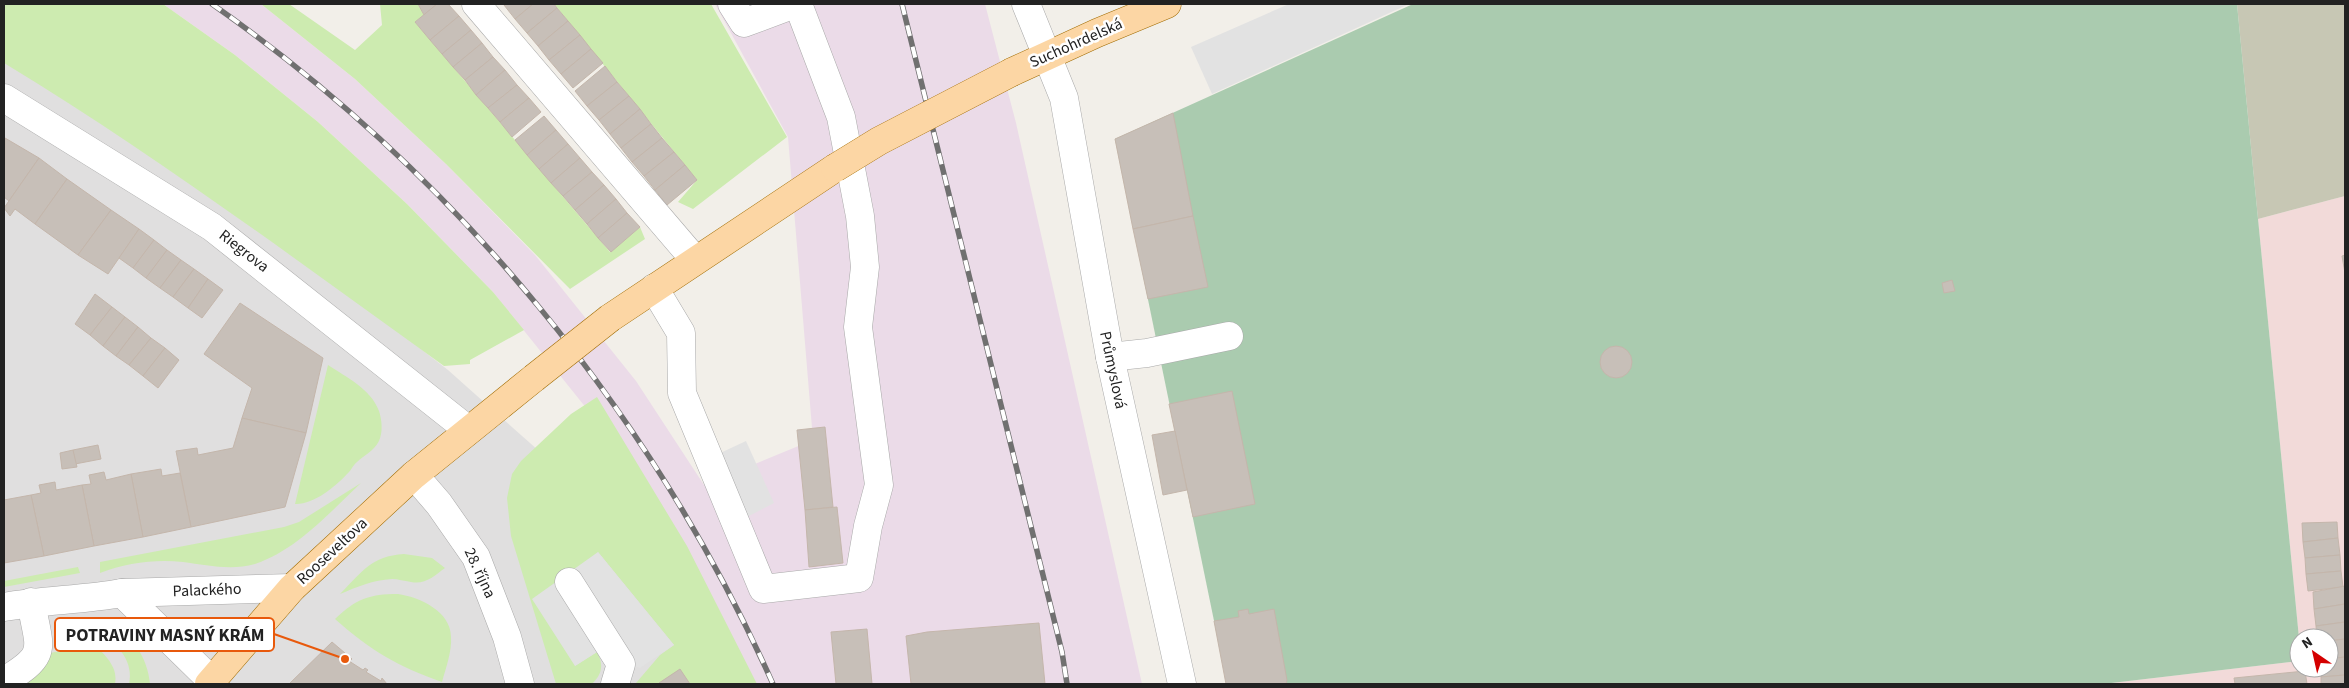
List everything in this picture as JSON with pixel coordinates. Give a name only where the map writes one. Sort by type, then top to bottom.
[{"type":"main road","name":"Suchohrdelská","points":[[695,260],[836,168],[905,127],[1048,55],[1166,4]]},
{"type":"main road","name":"Rooseveltova","points":[[210,682],[292,588],[414,474],[467,429],[610,318],[695,260]]},
{"type":"street","points":[[476,4],[695,260]]},
{"type":"street","points":[[654,288],[681,333],[682,393],[763,589],[859,578],[868,526],[878,485],[858,327],[865,267],[860,216],[841,117],[796,4],[744,23],[732,4]]},
{"type":"street","name":"Průmyslová","points":[[1026,4],[1064,98],[1110,357],[1182,684]]},
{"type":"street","name":"Riegrova","points":[[4,98],[212,227],[467,429]]},
{"type":"street","points":[[1110,357],[1147,353],[1228,336]]},
{"type":"street","name":"28. října","points":[[414,474],[439,504],[476,557],[507,638],[520,684]]},
{"type":"street","points":[[569,582],[621,664],[615,684]]},
{"type":"street","name":"Palackého","points":[[4,607],[31,602],[94,598],[122,593],[292,588]]},
{"type":"street","points":[[122,593],[210,682]]},
{"type":"street","points":[[4,681],[29,665],[37,656],[38,646],[31,602]]},
{"type":"shaded area","points":[[163,4],[261,4],[355,79],[446,164],[535,255],[636,381],[704,485],[813,440],[788,137],[715,4],[985,4],[1016,123],[1142,684],[731,684],[591,414],[493,292],[407,204],[318,122],[235,55]]},
{"type":"shaded area","points":[[1289,4],[1409,4],[1212,94],[1191,47]]},
{"type":"shaded area","points":[[2237,4],[2345,4],[2345,196],[2258,219]]},
{"type":"shaded area","points":[[4,36],[40,54],[448,370],[539,451],[712,684],[4,684]]},
{"type":"shaded area","points":[[2345,196],[2345,684],[2103,684],[2289,662],[2289,678],[2339,678],[2339,628],[2298,628],[2258,219]]},
{"type":"shaded area","points":[[746,441],[774,503],[745,518],[716,455]]},
{"type":"shaded area","points":[[598,552],[674,645],[640,668],[597,652],[575,666],[532,599]]},
{"type":"green space","points":[[4,4],[163,4],[235,55],[318,122],[407,204],[493,292],[524,330],[470,360],[470,364],[444,366],[172,172],[61,98],[4,63]]},
{"type":"green space","points":[[261,4],[289,4],[355,50],[382,25],[380,4],[418,4],[424,15],[415,22],[610,252],[640,227],[645,239],[570,289],[446,164],[355,79]]},
{"type":"green space","points":[[554,4],[711,4],[787,137],[693,209],[678,202],[697,180]]},
{"type":"green space","points":[[1413,4],[2237,4],[2298,628],[2289,628],[2289,662],[2103,684],[1227,684],[1115,139]]},
{"type":"green space","points":[[328,365],[357,384],[370,396],[379,411],[382,430],[379,441],[374,448],[336,484],[309,502],[295,504]]},
{"type":"green space","points":[[597,397],[687,546],[757,684],[690,684],[680,670],[659,683],[636,683],[660,655],[674,645],[598,552],[575,666],[597,652],[601,661],[600,673],[592,684],[556,684],[511,536],[507,498],[512,474],[521,461],[571,414]]},
{"type":"green space","points":[[361,483],[299,540],[285,550],[255,564],[228,567],[172,561],[151,562],[130,564],[100,573],[100,562],[284,527],[299,522]]},
{"type":"green space","points":[[404,554],[432,558],[445,568],[421,582],[416,583],[394,579],[378,581],[340,594],[368,566],[383,558]]},
{"type":"green space","points":[[78,567],[80,573],[4,587],[4,581]]},
{"type":"green space","points":[[398,594],[415,598],[432,607],[446,620],[450,628],[451,648],[442,682],[411,670],[373,649],[335,619],[357,602],[364,599],[379,595]]},
{"type":"green space","points":[[107,622],[124,632],[137,647],[146,665],[150,684],[129,684],[129,669],[124,655],[107,639],[100,636]]},
{"type":"green space","points":[[85,646],[96,646],[108,659],[115,673],[115,684],[19,684],[50,653]]},
{"type":"building","points":[[418,4],[437,4],[424,15]]},
{"type":"building","points":[[437,4],[448,4],[459,16],[430,40],[415,22]]},
{"type":"building","points":[[533,4],[515,19],[504,5]]},
{"type":"building","points":[[533,4],[554,4],[557,8],[527,33],[515,19]]},
{"type":"building","points":[[557,8],[568,21],[538,46],[527,33]]},
{"type":"building","points":[[459,16],[471,30],[442,54],[430,40]]},
{"type":"building","points":[[568,21],[580,35],[549,60],[538,46]]},
{"type":"building","points":[[471,30],[482,43],[453,67],[442,54]]},
{"type":"building","points":[[580,35],[591,49],[561,74],[549,60]]},
{"type":"building","points":[[482,43],[493,57],[465,80],[453,67]]},
{"type":"building","points":[[591,49],[603,63],[573,88],[561,74]]},
{"type":"building","points":[[493,57],[505,70],[476,95],[465,80]]},
{"type":"building","points":[[605,66],[617,82],[587,106],[575,91]]},
{"type":"building","points":[[505,70],[517,85],[488,108],[476,95]]},
{"type":"building","points":[[617,82],[629,96],[599,120],[587,106]]},
{"type":"building","points":[[517,85],[529,98],[500,122],[488,108]]},
{"type":"building","points":[[629,96],[640,109],[610,134],[599,120]]},
{"type":"building","points":[[529,98],[541,112],[512,137],[500,122]]},
{"type":"building","points":[[640,109],[651,124],[621,148],[610,134]]},
{"type":"building","points":[[1173,113],[1193,216],[1133,229],[1115,139]]},
{"type":"building","points":[[544,116],[556,130],[527,155],[515,140]]},
{"type":"building","points":[[651,124],[662,138],[632,162],[621,148]]},
{"type":"building","points":[[556,130],[568,144],[539,169],[527,155]]},
{"type":"building","points":[[5,138],[39,158],[9,201],[4,197]]},
{"type":"building","points":[[662,138],[674,152],[644,176],[632,162]]},
{"type":"building","points":[[568,144],[580,158],[551,183],[539,169]]},
{"type":"building","points":[[674,152],[685,165],[655,190],[644,176]]},
{"type":"building","points":[[39,158],[67,179],[35,224],[15,209],[10,216],[4,208]]},
{"type":"building","points":[[580,158],[592,172],[563,196],[551,183]]},
{"type":"building","points":[[685,165],[697,180],[667,205],[655,190]]},
{"type":"building","points":[[592,172],[604,185],[575,210],[563,196]]},
{"type":"building","points":[[67,179],[111,210],[78,255],[35,224]]},
{"type":"building","points":[[604,185],[616,199],[587,224],[575,210]]},
{"type":"building","points":[[616,199],[627,213],[598,238],[587,224]]},
{"type":"building","points":[[111,210],[139,229],[108,274],[78,255]]},
{"type":"building","points":[[627,213],[640,227],[611,252],[598,238]]},
{"type":"building","points":[[1193,216],[1208,287],[1148,299],[1133,229]]},
{"type":"building","points":[[139,229],[154,240],[133,268],[119,258]]},
{"type":"building","points":[[154,240],[167,250],[146,278],[133,268]]},
{"type":"building","points":[[167,250],[181,260],[160,288],[146,278]]},
{"type":"building","points":[[2345,255],[2345,273],[2342,256]]},
{"type":"building","points":[[181,260],[194,269],[173,297],[160,288]]},
{"type":"building","points":[[194,269],[208,279],[188,308],[173,297]]},
{"type":"building","points":[[208,279],[223,290],[202,318],[188,308]]},
{"type":"building","points":[[1952,280],[1955,291],[1944,293],[1942,283]]},
{"type":"building","points":[[95,294],[112,307],[90,335],[75,324]]},
{"type":"building","points":[[240,303],[323,358],[306,433],[242,418],[252,388],[204,354]]},
{"type":"building","points":[[112,307],[125,317],[103,346],[90,335]]},
{"type":"building","points":[[125,317],[138,327],[116,356],[103,346]]},
{"type":"building","points":[[138,327],[151,338],[129,365],[116,356]]},
{"type":"building","points":[[151,338],[165,348],[143,376],[129,365]]},
{"type":"building","points":[[1616,346],[1627,351],[1632,362],[1627,373],[1616,378],[1605,373],[1600,362],[1605,351]]},
{"type":"building","points":[[165,348],[179,360],[158,388],[143,376]]},
{"type":"building","points":[[1232,391],[1255,504],[1193,517],[1169,404]]},
{"type":"building","points":[[242,418],[306,433],[285,507],[191,527],[176,451],[197,448],[198,455],[233,448]]},
{"type":"building","points":[[825,427],[833,507],[805,510],[797,430]]},
{"type":"building","points":[[1175,431],[1187,490],[1163,495],[1152,435]]},
{"type":"building","points":[[98,445],[101,459],[75,464],[73,450]]},
{"type":"building","points":[[73,450],[77,467],[62,469],[60,453]]},
{"type":"building","points":[[161,469],[162,476],[180,473],[191,527],[143,537],[131,474]]},
{"type":"building","points":[[104,472],[106,480],[131,474],[143,537],[94,546],[82,485],[91,484],[89,475]]},
{"type":"building","points":[[55,482],[56,490],[82,485],[94,546],[44,556],[31,495],[41,493],[39,485]]},
{"type":"building","points":[[31,495],[44,556],[4,563],[4,500]]},
{"type":"building","points":[[837,507],[843,563],[809,567],[805,510]]},
{"type":"building","points":[[2337,522],[2338,538],[2303,542],[2302,523]]},
{"type":"building","points":[[2338,538],[2340,555],[2305,558],[2303,542]]},
{"type":"building","points":[[2340,555],[2341,571],[2306,574],[2305,558]]},
{"type":"building","points":[[2341,571],[2343,587],[2308,591],[2306,574]]},
{"type":"building","points":[[2345,586],[2345,604],[2314,609],[2313,592]]},
{"type":"building","points":[[2345,604],[2345,622],[2316,626],[2314,609]]},
{"type":"building","points":[[1248,609],[1249,614],[1274,609],[1287,680],[1286,684],[1226,684],[1214,621],[1239,617],[1238,611]]},
{"type":"building","points":[[2345,622],[2345,639],[2339,640],[2339,628],[2316,628],[2316,626]]},
{"type":"building","points":[[1039,623],[1045,684],[911,684],[906,636],[927,632]]},
{"type":"building","points":[[867,629],[872,684],[836,684],[831,632]]},
{"type":"building","points":[[2345,639],[2345,657],[2339,658],[2339,640]]},
{"type":"building","points":[[332,642],[352,659],[349,661],[363,670],[365,668],[368,670],[366,672],[381,681],[382,678],[387,684],[289,684]]},
{"type":"building","points":[[2345,657],[2345,675],[2339,676],[2339,658]]},
{"type":"building","points":[[680,669],[690,684],[659,683]]},
{"type":"building","points":[[2289,673],[2289,678],[2306,678],[2307,684],[2235,684],[2234,678]]},
{"type":"building","points":[[2345,675],[2345,684],[2321,684],[2321,678],[2339,678],[2339,676]]},
{"type":"railway","points":[[212,4],[301,71],[385,144],[464,222],[538,306],[606,395],[668,487],[724,584],[773,684]]},
{"type":"railway","points":[[902,4],[1062,652],[1067,684]]},
{"type":"place","name":"POTRAVINY MASNÝ KRÁM","points":[[345,659]]}]
